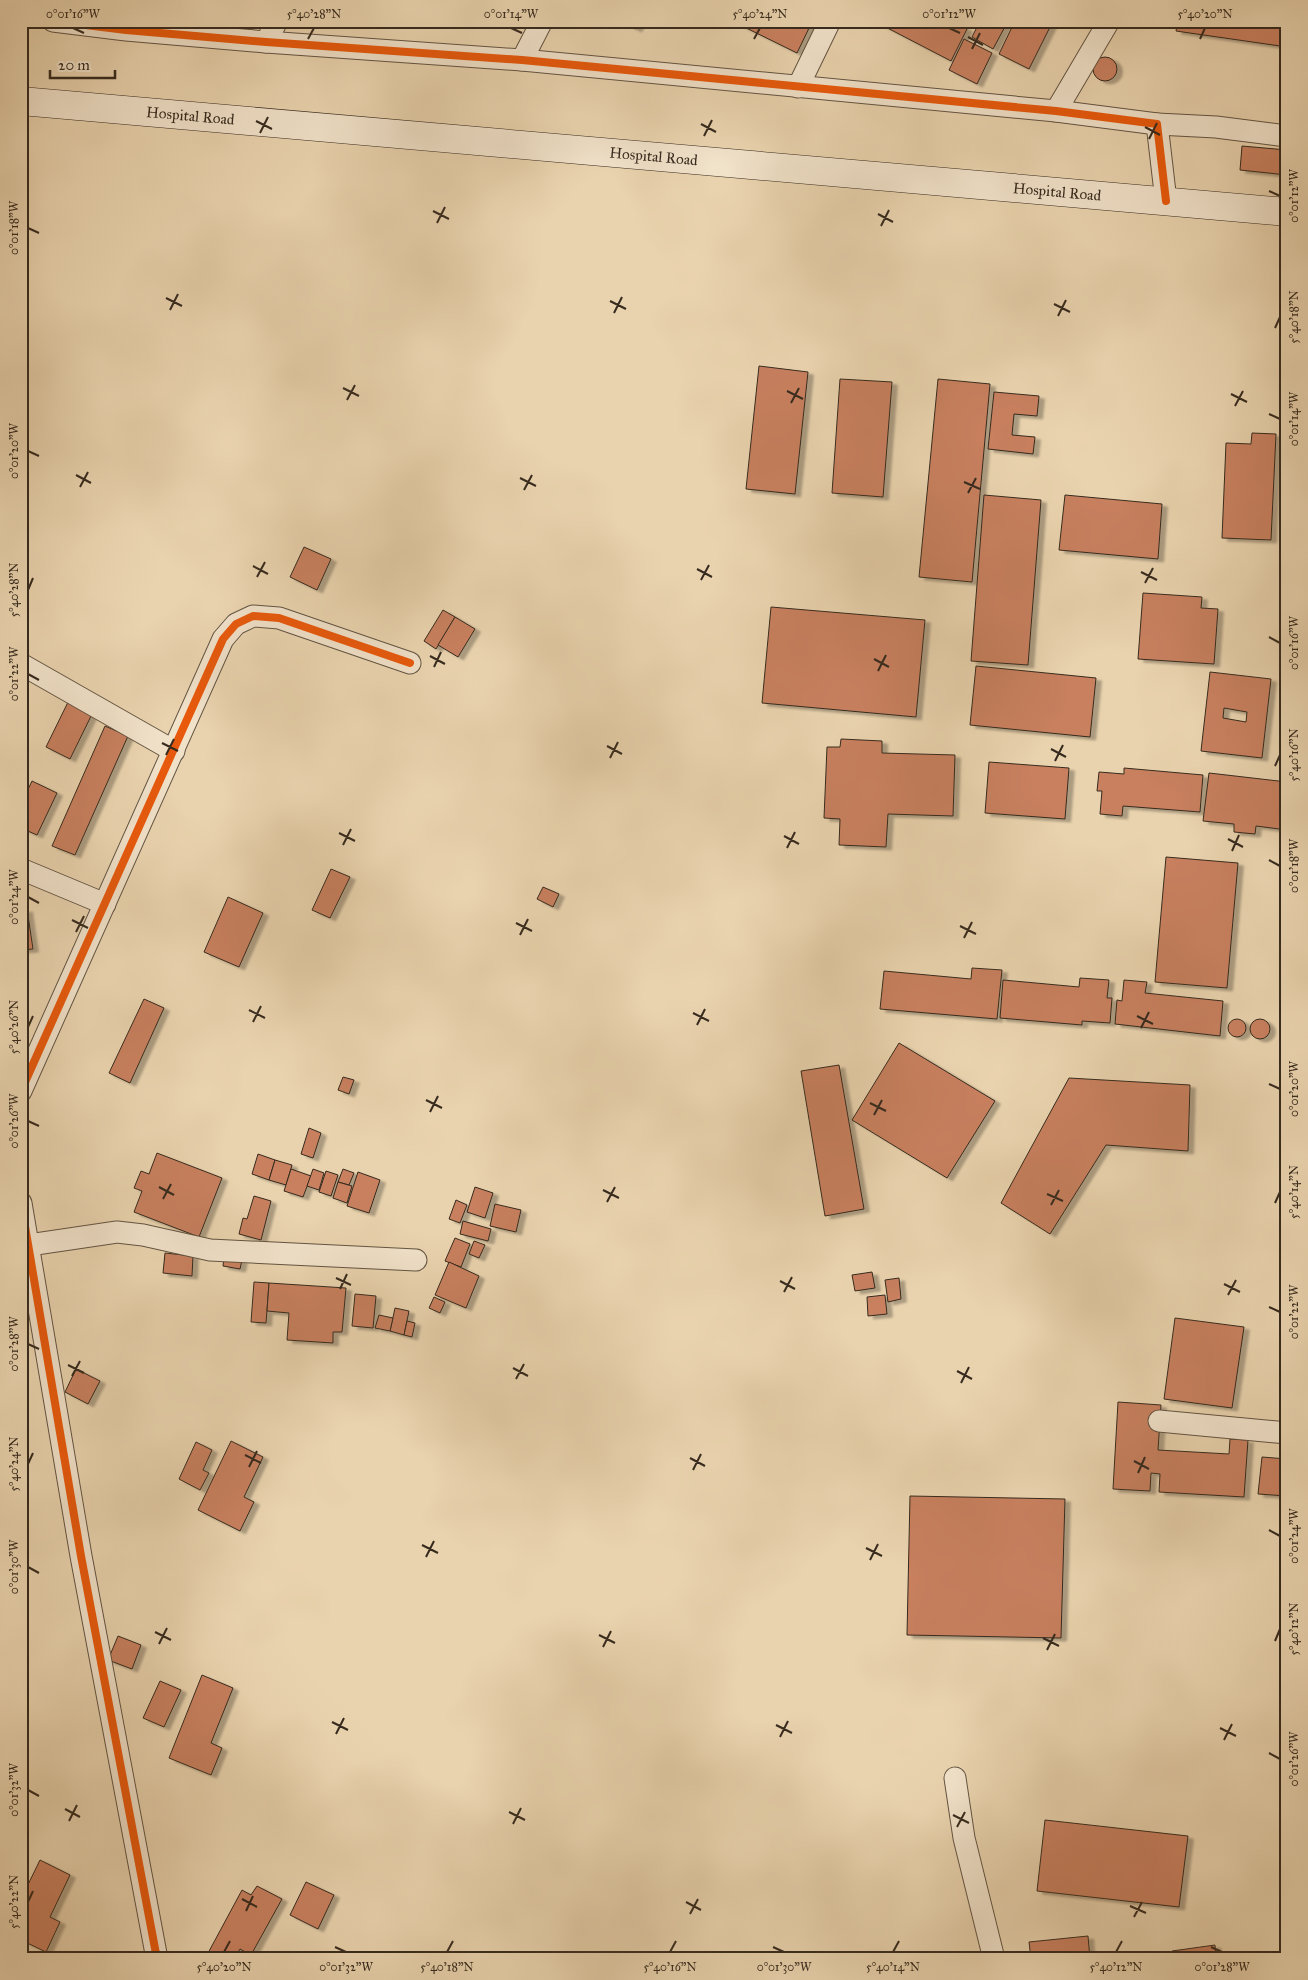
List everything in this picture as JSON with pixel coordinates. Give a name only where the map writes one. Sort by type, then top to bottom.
[{"type":"main road","name":"Hospital Road","points":[[21,101],[1287,212]]},
{"type":"street","points":[[54,21],[126,30],[266,42],[522,60],[1056,111],[1157,124],[1216,127],[1287,136]]},
{"type":"street","points":[[266,42],[276,21]]},
{"type":"street","points":[[522,60],[542,21]]},
{"type":"street","points":[[798,87],[830,21]]},
{"type":"street","points":[[1056,111],[1109,21]]},
{"type":"street","points":[[1157,124],[1166,201]]},
{"type":"street","points":[[21,1092],[223,639],[236,624],[253,616],[279,618],[410,663]]},
{"type":"street","points":[[21,664],[174,751]]},
{"type":"street","points":[[21,869],[105,904]]},
{"type":"street","points":[[21,1203],[81,1556],[157,1959]]},
{"type":"street","points":[[29,1245],[117,1232],[143,1235],[210,1250],[416,1260]]},
{"type":"street","points":[[1159,1421],[1287,1433]]},
{"type":"street","points":[[955,1778],[964,1838],[994,1959]]},
{"type":"building","points":[[621,21],[641,21],[636,29]]},
{"type":"building","points":[[732,21],[800,21],[810,26],[797,53]]},
{"type":"building","points":[[874,21],[951,21],[967,29],[951,61]]},
{"type":"building","points":[[980,21],[1008,21],[993,49],[972,37]]},
{"type":"building","points":[[1015,21],[1053,21],[1029,69],[999,54]]},
{"type":"building","points":[[1178,21],[1287,21],[1287,47],[1176,31]]},
{"type":"building","points":[[964,39],[992,53],[977,84],[949,70]]},
{"type":"building","points":[[1105,57],[1110,58],[1116,64],[1116,74],[1110,80],[1105,81],[1100,80],[1094,74],[1093,69],[1094,64],[1100,58]]},
{"type":"building","points":[[1242,146],[1287,150],[1287,175],[1240,170]]},
{"type":"building","points":[[759,366],[808,372],[795,494],[746,489]]},
{"type":"building","points":[[840,379],[892,382],[883,497],[832,493]]},
{"type":"building","points":[[938,379],[990,384],[972,582],[919,577]]},
{"type":"building","points":[[994,392],[1039,396],[1037,416],[1014,414],[1012,435],[1035,437],[1033,454],[988,449]]},
{"type":"building","points":[[1252,433],[1276,434],[1271,540],[1222,538],[1226,443],[1251,444]]},
{"type":"building","points":[[984,495],[1041,500],[1028,665],[971,661]]},
{"type":"building","points":[[1065,495],[1162,504],[1158,559],[1059,550]]},
{"type":"building","points":[[304,547],[331,559],[317,590],[290,577]]},
{"type":"building","points":[[1143,593],[1202,597],[1201,608],[1218,609],[1214,664],[1138,659]]},
{"type":"building","points":[[771,607],[925,620],[916,717],[762,703]]},
{"type":"building","points":[[443,610],[455,617],[436,649],[424,641]]},
{"type":"building","points":[[455,617],[475,629],[458,657],[438,645]]},
{"type":"building","points":[[976,666],[1096,678],[1090,737],[970,725]]},
{"type":"building","points":[[1210,672],[1271,679],[1262,758],[1201,751]],"holes":[[[1224,708],[1247,712],[1246,722],[1223,718]]]},
{"type":"building","points":[[70,698],[94,710],[70,759],[46,747]]},
{"type":"building","points":[[105,726],[128,736],[75,855],[52,846]]},
{"type":"building","points":[[841,739],[882,741],[882,753],[955,755],[953,816],[888,814],[886,847],[839,845],[840,819],[824,818],[827,747],[840,747]]},
{"type":"building","points":[[989,762],[1069,768],[1065,819],[985,813]]},
{"type":"building","points":[[1124,768],[1203,775],[1200,812],[1123,806],[1122,816],[1100,814],[1102,791],[1097,791],[1099,772],[1124,774]]},
{"type":"building","points":[[1209,773],[1287,782],[1287,830],[1256,826],[1255,834],[1234,832],[1234,824],[1203,821]]},
{"type":"building","points":[[32,781],[57,793],[37,835],[21,828],[21,804]]},
{"type":"building","points":[[1166,857],[1238,863],[1227,988],[1155,982]]},
{"type":"building","points":[[331,869],[350,877],[330,918],[312,910]]},
{"type":"building","points":[[543,887],[559,894],[553,907],[537,899]]},
{"type":"building","points":[[228,897],[263,913],[239,967],[204,952]]},
{"type":"building","points":[[27,909],[33,949],[21,950],[21,910]]},
{"type":"building","points":[[972,968],[1002,970],[997,1019],[880,1009],[884,971],[971,979]]},
{"type":"building","points":[[1080,978],[1109,980],[1107,998],[1112,998],[1110,1023],[1082,1021],[1082,1025],[1000,1018],[1003,980],[1079,987]]},
{"type":"building","points":[[1124,980],[1147,982],[1145,993],[1223,1001],[1220,1036],[1115,1024],[1117,1000],[1122,1001]]},
{"type":"building","points":[[144,999],[164,1008],[130,1083],[109,1073]]},
{"type":"building","points":[[1237,1019],[1245,1024],[1246,1028],[1241,1036],[1237,1037],[1229,1032],[1228,1028],[1233,1020]]},
{"type":"building","points":[[1260,1019],[1267,1022],[1270,1029],[1267,1036],[1260,1039],[1253,1036],[1250,1029],[1253,1022]]},
{"type":"building","points":[[899,1043],[995,1101],[947,1178],[852,1120]]},
{"type":"building","points":[[839,1065],[864,1209],[825,1216],[801,1071]]},
{"type":"building","points":[[343,1077],[354,1080],[349,1094],[338,1090]]},
{"type":"building","points":[[1069,1078],[1190,1085],[1188,1151],[1106,1145],[1050,1234],[1001,1203]]},
{"type":"building","points":[[309,1128],[321,1133],[313,1158],[301,1154]]},
{"type":"building","points":[[157,1153],[222,1178],[199,1237],[134,1212],[142,1191],[134,1188],[141,1171],[149,1174]]},
{"type":"building","points":[[258,1154],[275,1160],[269,1180],[252,1174]]},
{"type":"building","points":[[275,1160],[292,1165],[286,1185],[269,1180]]},
{"type":"building","points":[[291,1169],[311,1176],[303,1197],[284,1191]]},
{"type":"building","points":[[313,1169],[324,1173],[319,1190],[307,1186]]},
{"type":"building","points":[[343,1169],[354,1173],[349,1185],[338,1182]]},
{"type":"building","points":[[326,1171],[338,1175],[331,1196],[319,1192]]},
{"type":"building","points":[[358,1172],[380,1180],[369,1213],[347,1206]]},
{"type":"building","points":[[338,1182],[352,1186],[347,1203],[333,1198]]},
{"type":"building","points":[[475,1187],[493,1193],[485,1218],[467,1212]]},
{"type":"building","points":[[254,1196],[271,1201],[261,1240],[239,1234],[243,1218],[247,1219]]},
{"type":"building","points":[[456,1200],[467,1205],[460,1223],[449,1219]]},
{"type":"building","points":[[495,1204],[521,1210],[516,1232],[490,1226]]},
{"type":"building","points":[[463,1221],[491,1229],[488,1241],[460,1234]]},
{"type":"building","points":[[455,1238],[470,1244],[461,1267],[445,1261]]},
{"type":"building","points":[[474,1241],[485,1245],[479,1258],[469,1254]]},
{"type":"building","points":[[165,1253],[193,1256],[192,1276],[163,1273]]},
{"type":"building","points":[[224,1257],[242,1260],[240,1269],[223,1266]]},
{"type":"building","points":[[449,1262],[479,1276],[466,1308],[435,1295]]},
{"type":"building","points":[[872,1272],[875,1288],[855,1291],[852,1275]]},
{"type":"building","points":[[899,1278],[901,1299],[888,1302],[885,1280]]},
{"type":"building","points":[[254,1282],[269,1283],[266,1323],[251,1322]]},
{"type":"building","points":[[269,1283],[346,1288],[342,1332],[333,1332],[333,1343],[287,1340],[289,1313],[267,1311]]},
{"type":"building","points":[[355,1294],[376,1296],[373,1328],[352,1326]]},
{"type":"building","points":[[885,1295],[887,1314],[868,1316],[867,1297]]},
{"type":"building","points":[[434,1297],[445,1302],[440,1313],[429,1308]]},
{"type":"building","points":[[395,1308],[409,1311],[404,1335],[390,1331]]},
{"type":"building","points":[[379,1315],[393,1318],[390,1331],[375,1328]]},
{"type":"building","points":[[1175,1318],[1244,1327],[1232,1408],[1164,1399]]},
{"type":"building","points":[[407,1321],[415,1323],[412,1337],[404,1335]]},
{"type":"building","points":[[76,1369],[100,1381],[88,1404],[65,1392]]},
{"type":"building","points":[[1118,1402],[1161,1405],[1158,1450],[1229,1454],[1230,1439],[1248,1440],[1244,1497],[1159,1492],[1160,1474],[1151,1473],[1150,1491],[1113,1489]]},
{"type":"building","points":[[231,1441],[263,1457],[244,1497],[254,1502],[240,1531],[198,1510]]},
{"type":"building","points":[[196,1442],[212,1450],[203,1470],[209,1473],[200,1490],[179,1479]]},
{"type":"building","points":[[1262,1457],[1287,1459],[1287,1496],[1258,1494]]},
{"type":"building","points":[[910,1496],[1065,1499],[1061,1638],[907,1635]]},
{"type":"building","points":[[118,1636],[141,1645],[132,1669],[108,1660]]},
{"type":"building","points":[[202,1675],[233,1688],[211,1743],[222,1748],[211,1775],[169,1758]]},
{"type":"building","points":[[160,1681],[181,1690],[164,1727],[143,1718]]},
{"type":"building","points":[[1045,1820],[1188,1836],[1179,1907],[1037,1891]]},
{"type":"building","points":[[40,1860],[70,1875],[50,1917],[60,1922],[46,1952],[21,1940],[21,1899]]},
{"type":"building","points":[[306,1882],[334,1895],[318,1929],[290,1915]]},
{"type":"building","points":[[257,1886],[282,1899],[251,1955],[240,1949],[234,1959],[215,1959],[207,1955],[242,1890],[251,1895]]},
{"type":"building","points":[[1088,1936],[1090,1959],[1031,1959],[1029,1942]]},
{"type":"building","points":[[1215,1945],[1216,1959],[1173,1959],[1172,1951]]},
{"type":"cycle path","points":[[53,21],[126,30],[266,42],[522,60],[1056,111],[1157,124],[1166,201]]},
{"type":"cycle path","points":[[21,1091],[223,639],[236,624],[253,616],[279,618],[410,663]]},
{"type":"cycle path","points":[[21,1203],[81,1556],[157,1959]]}]
